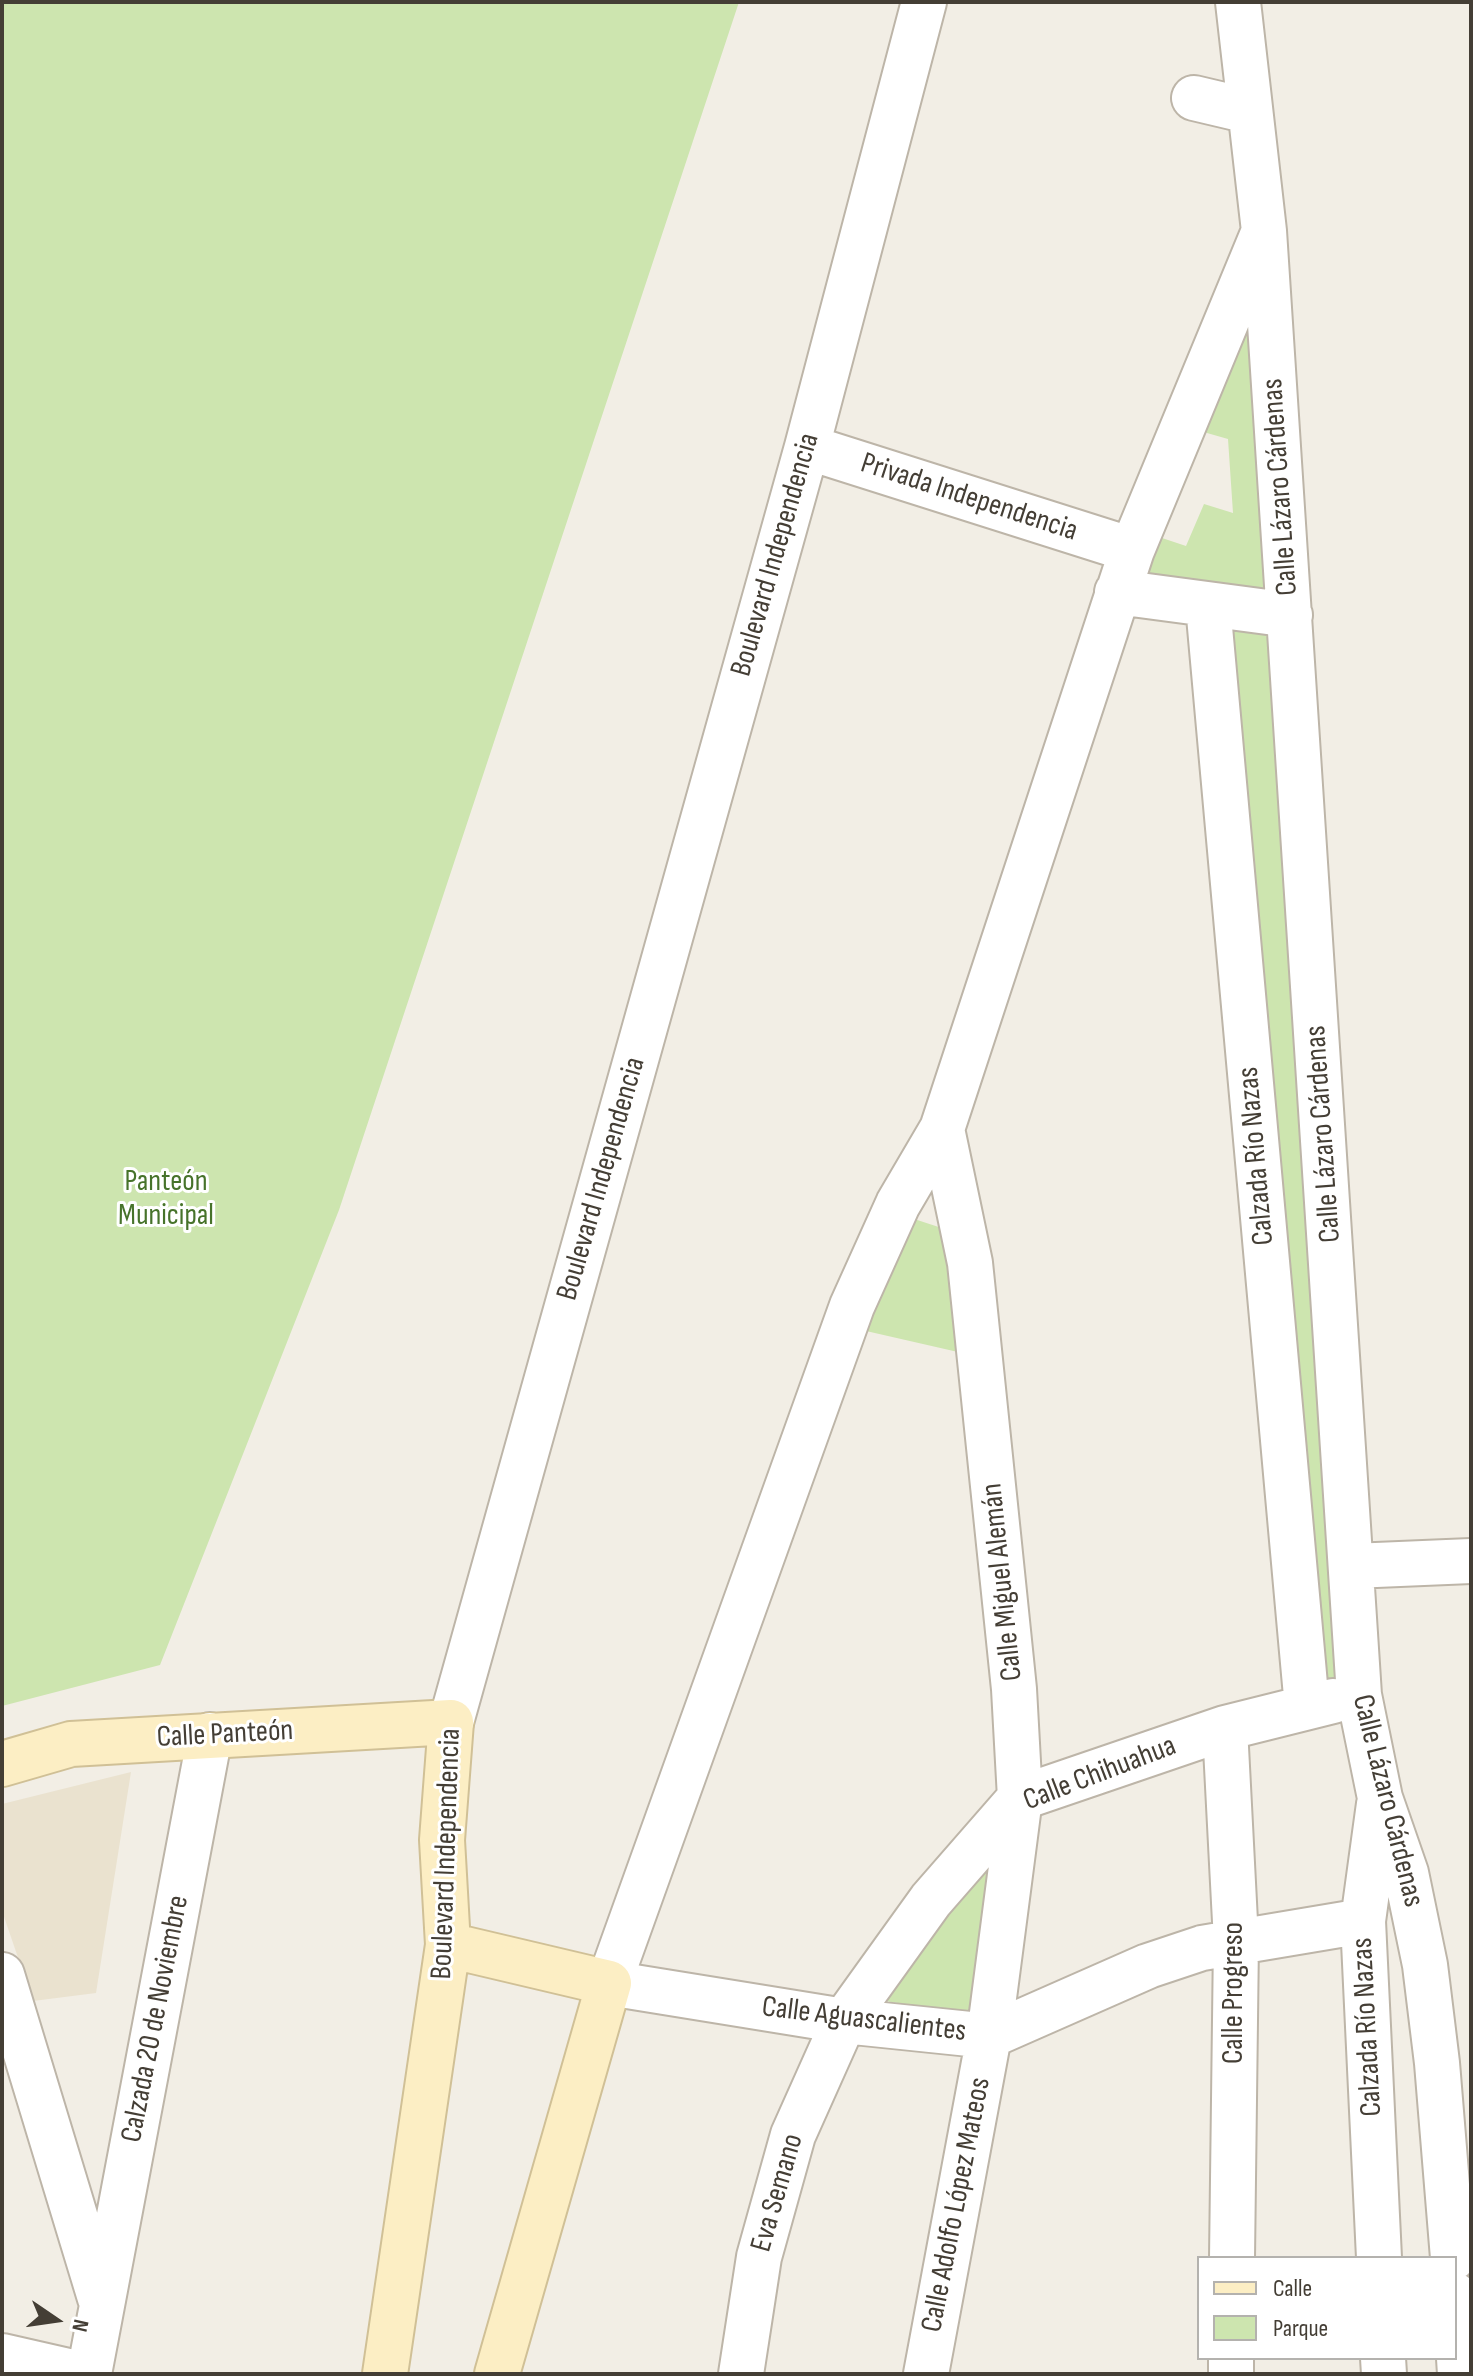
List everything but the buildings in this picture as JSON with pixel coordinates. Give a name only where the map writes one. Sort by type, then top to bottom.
[{"type":"street","name":"Boulevard Independencia","points":[[385,2374],[448,1945],[442,1840],[451,1722],[807,447],[924,2]]},
{"type":"street","name":"Calle Lázaro Cárdenas","points":[[1238,2],[1264,231],[1359,1695],[1380,1798],[1406,1873],[1425,1965],[1437,2063],[1453,2256]]},
{"type":"street","points":[[1194,98],[1249,111]]},
{"type":"street","points":[[497,2374],[609,1983],[852,1306],[898,1204],[942,1129],[1132,550],[1264,231]]},
{"type":"street","name":"Privada Independencia","points":[[807,447],[1132,550]]},
{"type":"street","points":[[1117,592],[1290,615]]},
{"type":"street","name":"Calzada Río Nazas","points":[[1208,605],[1307,1707]]},
{"type":"street","name":"Calle Miguel Alemán","points":[[942,1129],[959,1197],[970,1263],[1014,1689],[1020,1798],[989,2036]]},
{"type":"street","points":[[1352,1566],[1471,1561]]},
{"type":"street","name":"Calle Chihuahua","points":[[844,2021],[931,1900],[1020,1798],[1225,1728],[1359,1695]]},
{"type":"street","name":"Calle Panteón","points":[[2,1764],[71,1744],[451,1722]]},
{"type":"street","name":"Calle Progreso","points":[[1225,1728],[1236,1941],[1232,2256]]},
{"type":"street","name":"Calzada 20 de Noviembre","points":[[89,2374],[210,1735]]},
{"type":"street","name":"Calzada Río Nazas","points":[[1379,2256],[1363,1921],[1380,1798]]},
{"type":"street","name":"Calle Aguascalientes","points":[[448,1945],[609,1983],[844,2021],[989,2036],[1148,1966],[1236,1941],[1363,1921]]},
{"type":"street","name":"Calzada 20 de Noviembre","points":[[2,1975],[102,2304]]},
{"type":"street","name":"Eva Semano","points":[[741,2374],[759,2257],[793,2135],[844,2021]]},
{"type":"street","name":"Calle Adolfo López Mateos","points":[[926,2374],[989,2036]]},
{"type":"street","points":[[1457,2327],[1460,2374]]},
{"type":"street","points":[[2,2356],[81,2374]]},
{"type":"shaded area","points":[[131,1772],[96,1993],[33,2001],[2,1911],[2,1804]]},
{"type":"green space","name":"Panteón Municipal","points":[[2,2],[739,2],[339,1210],[160,1665],[2,1706]]},
{"type":"green space","points":[[1258,267],[1281,603],[1125,590],[1147,533],[1186,546],[1204,504],[1233,513],[1228,439],[1193,429]]},
{"type":"green space","points":[[1211,607],[1288,618],[1354,1680],[1309,1691]]},
{"type":"green space","points":[[905,1216],[957,1233],[971,1355],[853,1328]]},
{"type":"green space","points":[[1006,1834],[981,2016],[885,2001]]}]
